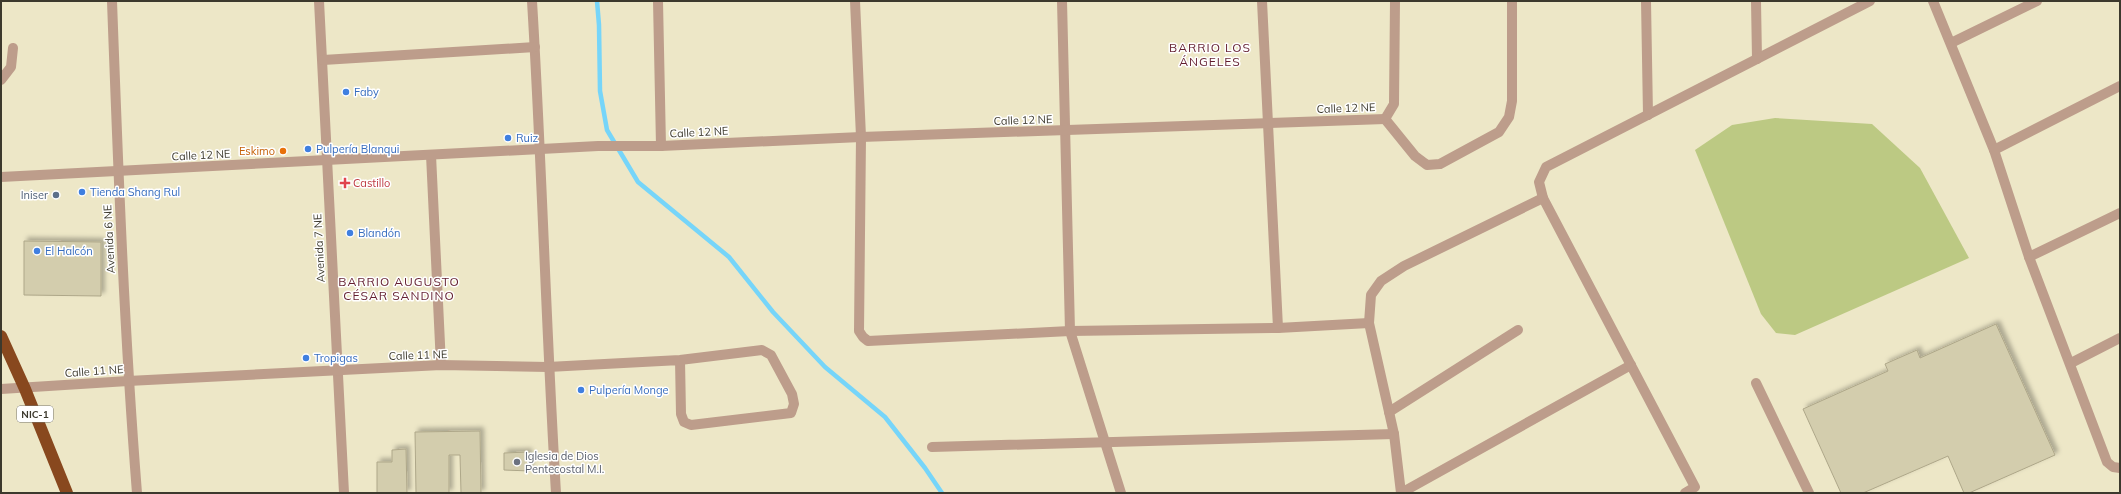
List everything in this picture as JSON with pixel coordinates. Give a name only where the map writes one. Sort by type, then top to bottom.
[{"type":"highway","name":"NIC-1","points":[[1,336],[25,389],[67,493]]},
{"type":"street","name":"Avenida 6 NE","points":[[112,1],[128,381],[137,493]]},
{"type":"street","name":"Avenida 7 NE","points":[[319,1],[344,493]]},
{"type":"street","points":[[532,1],[541,149],[548,367],[556,493]]},
{"type":"street","points":[[658,1],[661,146]]},
{"type":"street","points":[[855,1],[861,136],[859,331],[868,341],[1070,331],[1278,328],[1369,324]]},
{"type":"street","points":[[1062,1],[1070,331],[1121,493]]},
{"type":"street","points":[[1262,1],[1278,328]]},
{"type":"street","points":[[1395,1],[1394,104],[1385,119],[1415,156],[1427,165],[1440,164],[1499,132],[1509,117],[1512,101],[1512,1]]},
{"type":"street","points":[[1646,1],[1648,115]]},
{"type":"street","points":[[1756,1],[1757,59]]},
{"type":"street","points":[[1933,1],[1952,43],[1994,150],[2029,257],[2071,363],[2107,462],[2113,467],[2120,468]]},
{"type":"street","points":[[1952,43],[2037,1]]},
{"type":"street","points":[[1685,493],[1697,490],[1543,198],[1539,182],[1546,167],[1757,59],[1864,2]]},
{"type":"street","points":[[323,60],[535,47]]},
{"type":"street","points":[[1,80],[11,67],[13,48]]},
{"type":"street","points":[[1994,150],[2120,86]]},
{"type":"street","name":"Calle 12 NE","points":[[1,177],[598,146],[643,147],[861,136],[1385,119]]},
{"type":"street","points":[[431,155],[442,365]]},
{"type":"street","points":[[1543,198],[1404,266],[1381,281],[1371,295],[1369,324],[1394,434],[1401,493],[1631,365]]},
{"type":"street","points":[[2029,257],[2120,213]]},
{"type":"street","points":[[1389,412],[1518,330]]},
{"type":"street","points":[[2071,363],[2120,338]]},
{"type":"street","name":"Calle 11 NE","points":[[1,389],[25,389],[128,381],[442,365],[548,367],[680,360],[762,350],[771,355],[792,394],[794,404],[791,413],[691,425],[684,422],[681,414],[680,360]]},
{"type":"street","points":[[1756,383],[1809,493]]},
{"type":"street","points":[[932,447],[1394,434]]},
{"type":"green space","points":[[1775,118],[1872,124],[1920,168],[1969,258],[1795,335],[1776,333],[1761,314],[1695,150],[1732,125]]},
{"type":"building","points":[[24,241],[101,242],[101,296],[24,295]]},
{"type":"building","points":[[1996,324],[2055,455],[1969,493],[1964,493],[1948,456],[1863,493],[1841,493],[1803,409],[1888,371],[1885,364],[1917,350],[1920,358]]},
{"type":"building","points":[[480,431],[481,493],[461,493],[460,455],[449,455],[449,493],[416,493],[415,432]]},
{"type":"building","points":[[406,449],[407,493],[377,493],[377,462],[392,462],[392,450]]},
{"type":"building","name":"Iglesia de Dios Pentecostal M.I.","points":[[528,452],[530,471],[504,470],[504,453]]},
{"type":"waterway","points":[[597,1],[600,91],[607,130],[638,182],[729,257],[773,312],[825,367],[885,417],[925,468],[942,493]]},
{"type":"place","name":"Faby","points":[[346,92]]},
{"type":"place","name":"Ruiz","points":[[508,138]]},
{"type":"place","name":"Pulpería Blanqui","points":[[308,149]]},
{"type":"place","name":"Eskimo","points":[[283,151]]},
{"type":"place","name":"Castillo","points":[[345,183]]},
{"type":"place","name":"Tienda Shang Rul","points":[[82,192]]},
{"type":"place","name":"Iniser","points":[[56,195]]},
{"type":"place","name":"Blandón","points":[[350,233]]},
{"type":"place","name":"El Halcón","points":[[37,251]]},
{"type":"place","name":"Tropigas","points":[[306,358]]},
{"type":"place","name":"Pulpería Monge","points":[[581,390]]},
{"type":"place","name":"Iglesia de Dios Pentecostal M.I.","points":[[517,462]]},
{"type":"district","name":"BARRIO LOS ÁNGELES","points":[[1210,54]]},
{"type":"district","name":"BARRIO AUGUSTO CÉSAR SANDINO","points":[[399,288]]}]
